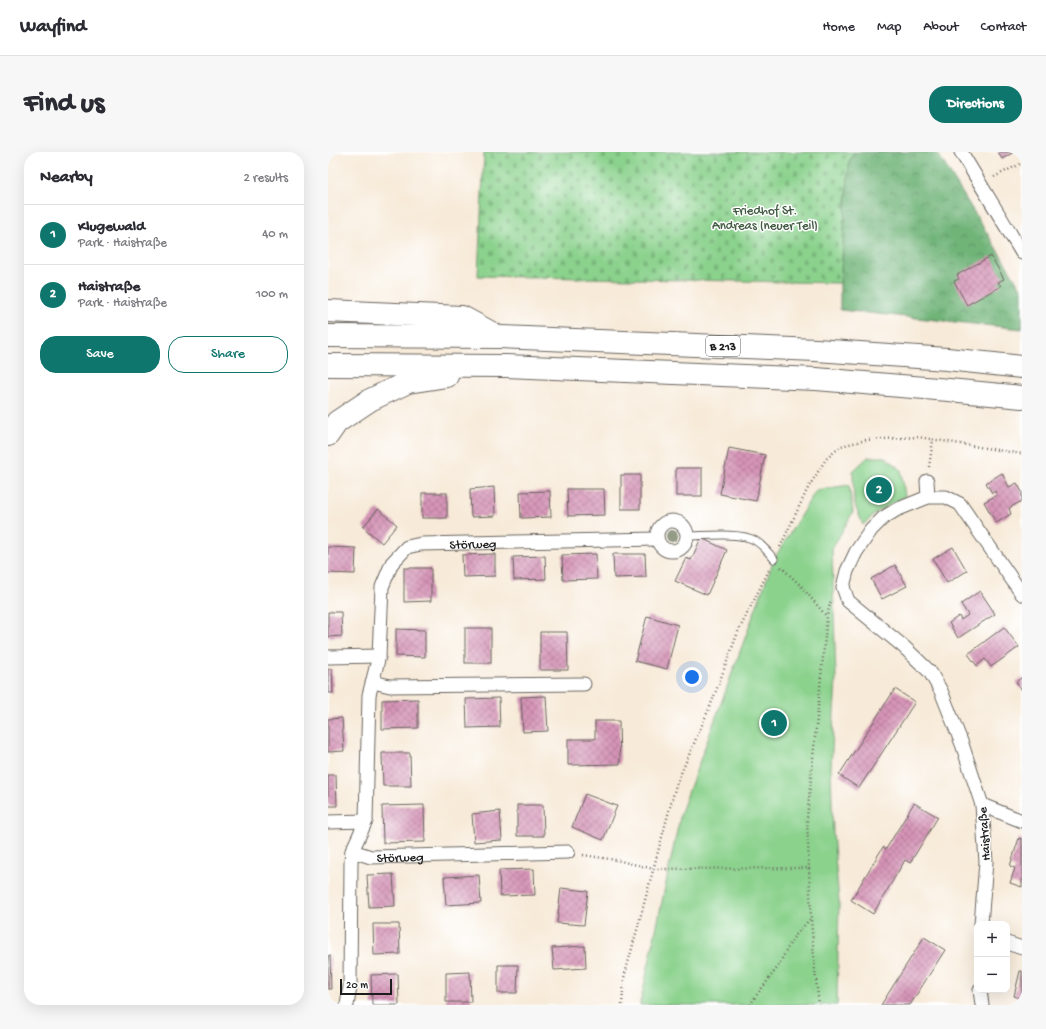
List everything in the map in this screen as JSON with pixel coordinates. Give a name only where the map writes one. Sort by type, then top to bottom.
[{"type":"highway","name":"B 213","points":[[328,311],[462,317],[500,337]]},
{"type":"highway","name":"B 213","points":[[328,336],[500,337],[816,350],[947,359],[1022,367]]},
{"type":"highway","name":"B 213","points":[[328,364],[506,366],[816,379],[1022,397]]},
{"type":"highway","name":"B 213","points":[[328,435],[337,422],[370,400],[408,382],[506,366]]},
{"type":"street","points":[[961,152],[1022,253]]},
{"type":"street","points":[[927,481],[928,497]]},
{"type":"street","points":[[843,587],[847,571],[856,552],[871,530],[883,518],[896,510],[928,497],[946,497],[960,504],[1022,594]]},
{"type":"street","points":[[671,521],[679,522],[686,528],[688,536],[685,545],[682,548],[669,551],[661,547],[657,539],[658,530],[663,524],[671,521]]},
{"type":"street","name":"Störweg","points":[[347,1005],[350,987],[352,851],[366,821],[369,695],[379,656],[382,587],[392,562],[408,547],[421,544],[657,539]]},
{"type":"street","name":"Haistraße","points":[[843,587],[848,601],[904,647],[930,672],[941,691],[962,744],[982,804],[986,862],[981,921]]},
{"type":"street","points":[[328,657],[379,656]]},
{"type":"street","points":[[373,682],[390,686],[584,684]]},
{"type":"street","points":[[982,804],[1022,820]]},
{"type":"street","points":[[328,822],[366,821]]},
{"type":"street","name":"Störweg","points":[[352,851],[371,857],[568,852]]},
{"type":"street","points":[[1010,944],[1022,948]]},
{"type":"street","points":[[980,993],[982,1005]]},
{"type":"lane","points":[[688,536],[738,535],[752,539],[763,546],[774,559]]},
{"type":"path","points":[[1001,173],[1022,163]]},
{"type":"path","points":[[622,1005],[624,978],[676,785],[711,704],[738,632],[812,482],[826,459],[841,446],[866,440],[918,437],[1022,454]]},
{"type":"path","points":[[927,481],[933,440]]},
{"type":"path","points":[[774,559],[801,586],[827,617]]},
{"type":"path","points":[[819,1005],[811,918],[807,818],[827,617],[830,603],[843,587]]},
{"type":"path","points":[[568,852],[616,860],[654,869],[810,868]]},
{"type":"path","points":[[750,1005],[777,968],[793,938],[811,918]]},
{"type":"green space","name":"Friedhof St. Andreas (neuer Teil)","points":[[484,152],[854,152],[849,162],[840,283],[478,276]]},
{"type":"green space","points":[[854,152],[937,152],[1022,290],[1022,329],[840,310],[840,283],[849,162]]},
{"type":"green space","points":[[868,457],[885,457],[901,470],[905,496],[876,513],[863,525],[854,503],[853,471]]},
{"type":"green space","points":[[849,485],[853,512],[832,549],[836,678],[831,768],[833,834],[839,901],[837,1005],[640,1005],[681,812],[774,559],[816,490]]},
{"type":"building","points":[[998,152],[1014,152],[1002,159]]},
{"type":"building","points":[[991,256],[1004,279],[998,282],[1001,286],[967,305],[954,281],[959,279],[957,275]]},
{"type":"building","points":[[729,448],[765,455],[756,501],[720,494]]},
{"type":"building","points":[[676,468],[702,468],[702,496],[676,496]]},
{"type":"building","points":[[1002,473],[1009,487],[1017,483],[1022,492],[1022,501],[1009,508],[1011,514],[996,523],[984,502],[997,495],[995,491],[992,493],[986,483]]},
{"type":"building","points":[[621,475],[640,475],[640,509],[621,509]]},
{"type":"building","points":[[494,487],[495,516],[471,517],[470,489]]},
{"type":"building","points":[[567,489],[604,489],[605,515],[568,516]]},
{"type":"building","points":[[550,491],[551,517],[521,518],[520,492]]},
{"type":"building","points":[[422,493],[447,493],[447,518],[422,518]]},
{"type":"building","points":[[378,509],[397,525],[382,543],[363,527]]},
{"type":"building","points":[[701,538],[727,550],[707,595],[675,581],[686,558],[691,560]]},
{"type":"building","points":[[328,547],[356,548],[355,574],[328,573]]},
{"type":"building","points":[[953,547],[967,571],[947,583],[933,559]]},
{"type":"building","points":[[495,554],[495,576],[463,577],[462,555]]},
{"type":"building","points":[[596,554],[597,579],[563,580],[562,555]]},
{"type":"building","points":[[613,554],[645,554],[646,577],[614,578]]},
{"type":"building","points":[[545,556],[546,579],[514,580],[513,557]]},
{"type":"building","points":[[895,565],[907,586],[882,599],[871,579]]},
{"type":"building","points":[[404,568],[431,568],[431,601],[404,602]]},
{"type":"building","points":[[980,591],[995,614],[958,638],[949,623],[959,616],[961,620],[968,615],[961,604]]},
{"type":"building","points":[[328,612],[341,612],[342,636],[328,637]]},
{"type":"building","points":[[647,616],[678,625],[667,669],[635,661]]},
{"type":"building","points":[[1004,627],[1019,647],[991,667],[985,659],[977,666],[968,654]]},
{"type":"building","points":[[465,628],[491,628],[491,663],[465,663]]},
{"type":"building","points":[[396,629],[425,630],[425,657],[396,656]]},
{"type":"building","points":[[540,632],[567,632],[568,670],[540,670]]},
{"type":"building","points":[[328,669],[332,669],[333,693],[328,693]]},
{"type":"building","points":[[1022,677],[1022,690],[1016,682]]},
{"type":"building","points":[[895,689],[915,702],[859,788],[839,775]]},
{"type":"building","points":[[546,696],[548,731],[523,732],[521,697]]},
{"type":"building","points":[[499,698],[500,727],[467,728],[466,699]]},
{"type":"building","points":[[418,699],[418,728],[382,729],[382,700]]},
{"type":"building","points":[[342,718],[344,751],[328,752],[328,719]]},
{"type":"building","points":[[595,721],[619,721],[620,764],[568,765],[568,739],[595,739]]},
{"type":"building","points":[[382,753],[410,753],[411,786],[383,786]]},
{"type":"building","points":[[328,775],[336,775],[337,806],[328,806]]},
{"type":"building","points":[[585,794],[617,806],[603,840],[572,827]]},
{"type":"building","points":[[914,803],[938,817],[910,863],[905,860],[873,914],[851,900],[883,847],[886,849]]},
{"type":"building","points":[[424,805],[425,842],[383,843],[382,806]]},
{"type":"building","points":[[517,805],[543,805],[544,836],[517,836]]},
{"type":"building","points":[[500,811],[502,840],[474,842],[472,814]]},
{"type":"building","points":[[1019,838],[1022,839],[1022,887],[1010,883],[1015,868],[1010,866]]},
{"type":"building","points":[[534,869],[535,895],[500,896],[499,870]]},
{"type":"building","points":[[393,874],[395,906],[369,907],[367,875]]},
{"type":"building","points":[[479,875],[481,903],[446,905],[444,877]]},
{"type":"building","points":[[561,888],[588,891],[584,925],[557,923]]},
{"type":"building","points":[[373,924],[399,924],[400,954],[374,955]]},
{"type":"building","points":[[924,937],[945,950],[910,1005],[881,1005]]},
{"type":"building","points":[[585,946],[586,968],[554,970],[552,948]]},
{"type":"building","points":[[330,955],[331,989],[328,989],[328,956]]},
{"type":"building","points":[[498,965],[518,965],[517,993],[498,993]]},
{"type":"building","points":[[1020,971],[1022,971],[1022,999],[1014,996]]},
{"type":"building","points":[[470,972],[471,1002],[446,1002],[446,973]]},
{"type":"building","points":[[398,974],[399,1005],[372,1005],[371,975]]},
{"type":"place","name":"Haistraße","points":[[879,490]]},
{"type":"place","name":"Klugewald","points":[[774,723]]}]
